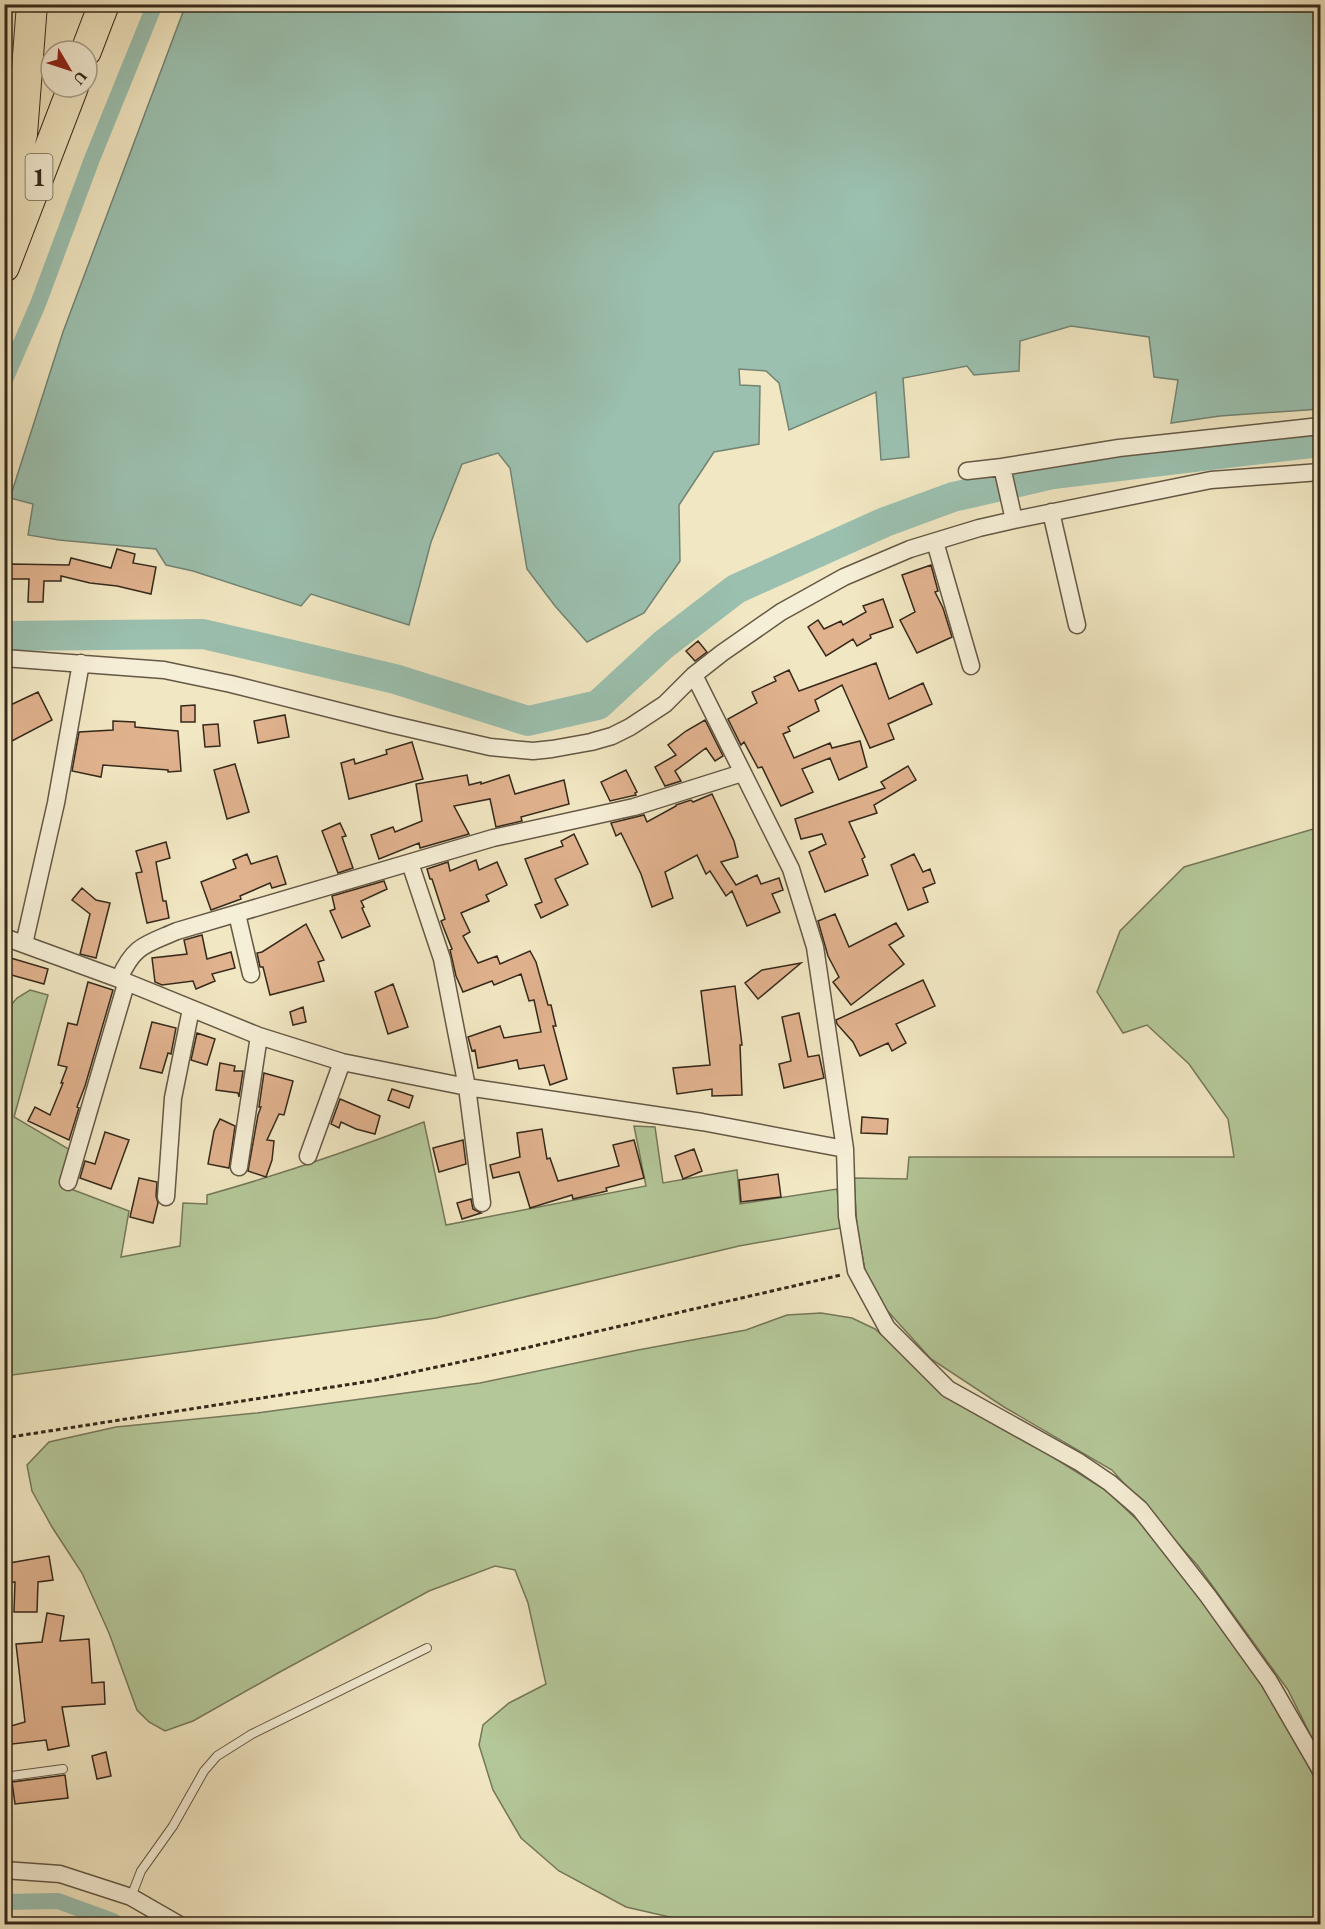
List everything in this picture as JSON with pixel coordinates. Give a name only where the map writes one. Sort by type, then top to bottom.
[{"type":"highway","name":"1","points":[[4,208],[22,134],[15,86],[32,4]]},
{"type":"highway","points":[[91,39],[104,4]]},
{"type":"highway","name":"1","points":[[4,267],[68,99]]},
{"type":"street","points":[[967,471],[1004,473],[1119,448],[1320,426]]},
{"type":"street","points":[[4,658],[164,670],[490,747],[533,751],[574,746],[612,736],[630,727],[656,710],[694,675],[751,632],[812,594],[877,562],[979,528],[1051,512],[1211,480],[1320,472]]},
{"type":"street","points":[[1004,473],[1014,520]]},
{"type":"street","points":[[1051,512],[1077,625]]},
{"type":"street","points":[[934,542],[970,666]]},
{"type":"street","points":[[24,944],[56,803],[81,663]]},
{"type":"street","points":[[694,675],[791,869],[815,946],[845,1149],[847,1216],[856,1272],[887,1328],[948,1389],[1079,1462],[1110,1483],[1140,1509],[1208,1596],[1269,1681],[1320,1769]]},
{"type":"street","points":[[69,1182],[128,960],[140,948],[177,931],[493,838],[634,807],[742,773]]},
{"type":"street","points":[[410,863],[442,959],[467,1088],[482,1203]]},
{"type":"street","points":[[237,914],[251,974]]},
{"type":"street","points":[[4,937],[123,981],[260,1036],[342,1062],[467,1088],[702,1122],[845,1149]]},
{"type":"street","points":[[166,1197],[173,1098],[191,1009]]},
{"type":"street","points":[[239,1167],[260,1036]]},
{"type":"street","points":[[308,1156],[342,1062]]},
{"type":"street","points":[[4,1870],[60,1874],[131,1897],[178,1924]]},
{"type":"lane","points":[[131,1897],[141,1871],[173,1826],[204,1771],[217,1756],[252,1734],[427,1648]]},
{"type":"lane","points":[[4,1777],[63,1769]]},
{"type":"path","points":[[4,1438],[371,1381],[856,1272]]},
{"type":"shaded area","points":[[186,4],[1320,5],[1320,409],[1220,416],[1171,423],[1178,380],[1154,377],[1149,337],[1071,326],[1020,341],[1019,371],[974,375],[967,366],[903,378],[909,457],[881,460],[876,392],[789,430],[779,383],[766,371],[739,369],[740,385],[760,386],[759,444],[714,452],[679,505],[680,561],[644,613],[587,642],[555,606],[527,569],[510,468],[498,453],[462,464],[431,542],[409,625],[311,594],[301,606],[193,571],[166,565],[156,549],[28,535],[33,504],[10,498],[63,332]]},
{"type":"shaded area","points":[[1320,827],[1320,1754],[1288,1690],[1198,1566],[1112,1470],[1004,1407],[931,1359],[883,1306],[866,1275],[857,1228],[854,1178],[907,1179],[909,1157],[1234,1157],[1228,1119],[1189,1064],[1147,1025],[1123,1033],[1097,992],[1120,931],[1184,867]]},
{"type":"shaded area","points":[[30,990],[48,995],[14,1117],[72,1151],[63,1186],[129,1211],[121,1257],[180,1246],[183,1203],[207,1204],[207,1195],[317,1161],[424,1122],[446,1225],[646,1186],[634,1126],[655,1127],[663,1183],[737,1170],[740,1204],[837,1189],[841,1228],[739,1246],[436,1318],[5,1376],[5,1012],[17,998]]},
{"type":"shaded area","points":[[821,1313],[852,1318],[875,1329],[957,1402],[1011,1431],[1107,1491],[1156,1538],[1247,1661],[1294,1738],[1320,1789],[1320,1924],[700,1924],[626,1907],[559,1871],[521,1838],[493,1790],[479,1745],[483,1725],[509,1703],[546,1684],[528,1603],[515,1570],[495,1566],[429,1591],[193,1721],[165,1731],[149,1722],[137,1710],[109,1633],[82,1573],[32,1491],[27,1465],[49,1442],[116,1427],[257,1413],[480,1383],[746,1330],[787,1315]]},
{"type":"building","points":[[117,549],[135,554],[133,563],[156,567],[151,594],[61,576],[61,581],[44,581],[43,602],[28,602],[29,579],[11,579],[11,564],[69,565],[71,558],[111,568]]},
{"type":"building","points":[[931,565],[938,591],[935,592],[943,608],[952,637],[917,653],[900,620],[915,612],[902,575]]},
{"type":"building","points":[[883,599],[893,627],[870,635],[871,638],[857,646],[853,639],[826,656],[808,627],[818,620],[824,629],[841,621],[843,625],[866,612],[863,606]]},
{"type":"building","points":[[698,641],[707,652],[695,661],[686,651]]},
{"type":"building","points":[[876,663],[889,699],[923,683],[932,704],[888,724],[894,739],[870,748],[842,685],[815,700],[819,711],[788,727],[790,731],[783,734],[794,758],[830,743],[832,748],[860,741],[867,767],[839,780],[830,758],[802,769],[813,792],[781,806],[762,767],[758,768],[744,742],[741,745],[728,719],[757,703],[752,692],[776,681],[774,677],[789,670],[799,691]]},
{"type":"building","points":[[38,692],[52,720],[10,742],[4,731],[4,708]]},
{"type":"building","points":[[195,705],[195,722],[181,722],[181,706]]},
{"type":"building","points":[[285,715],[289,737],[258,743],[254,721]]},
{"type":"building","points":[[705,720],[723,756],[715,761],[706,748],[675,771],[681,781],[665,786],[655,767],[676,755],[668,745]]},
{"type":"building","points":[[113,721],[135,722],[135,727],[178,731],[181,771],[168,772],[168,770],[103,765],[101,777],[72,771],[79,732],[113,730]]},
{"type":"building","points":[[218,724],[220,746],[205,747],[203,725]]},
{"type":"building","points":[[412,742],[423,779],[349,799],[341,763],[354,759],[355,764],[387,754],[386,750]]},
{"type":"building","points":[[235,764],[249,812],[227,819],[214,770]]},
{"type":"building","points":[[908,766],[916,780],[874,805],[877,813],[849,822],[865,857],[862,859],[868,875],[825,892],[809,852],[826,844],[822,834],[801,839],[795,819],[885,788],[881,782]]},
{"type":"building","points":[[626,770],[637,792],[636,795],[610,801],[601,782]]},
{"type":"building","points":[[467,775],[469,785],[481,782],[481,784],[509,775],[515,794],[564,780],[569,804],[521,817],[522,821],[496,827],[490,799],[454,806],[469,834],[420,848],[419,843],[379,859],[371,835],[393,827],[395,832],[422,821],[416,784]]},
{"type":"building","points":[[712,794],[734,841],[738,857],[721,862],[736,885],[757,875],[761,884],[779,878],[783,890],[772,894],[780,912],[747,926],[732,891],[726,896],[710,871],[706,874],[697,855],[665,872],[673,898],[652,907],[641,874],[621,833],[616,836],[611,823],[644,815],[647,822],[676,805],[691,800],[693,802]]},
{"type":"building","points":[[340,823],[346,836],[342,837],[353,868],[338,873],[322,831]]},
{"type":"building","points":[[574,834],[588,864],[555,879],[568,905],[541,918],[535,905],[542,902],[525,859],[563,846],[561,841]]},
{"type":"building","points":[[166,842],[170,858],[156,862],[163,901],[166,901],[169,918],[147,923],[136,873],[142,872],[136,851]]},
{"type":"building","points":[[247,854],[251,864],[277,856],[286,884],[272,888],[270,883],[240,896],[241,899],[211,910],[201,882],[236,868],[233,860]]},
{"type":"building","points":[[914,854],[923,872],[930,869],[935,883],[923,888],[928,902],[908,910],[891,865]]},
{"type":"building","points":[[476,860],[479,870],[497,862],[507,885],[486,895],[489,901],[461,913],[470,932],[463,936],[478,963],[497,956],[500,964],[530,951],[536,962],[548,1005],[551,1005],[556,1026],[553,1026],[567,1079],[550,1085],[544,1065],[519,1069],[517,1060],[478,1068],[475,1050],[472,1051],[468,1037],[500,1026],[504,1038],[541,1032],[534,1000],[529,1001],[521,974],[494,985],[492,981],[463,992],[456,976],[450,950],[452,949],[441,921],[445,919],[427,869],[448,862],[450,871]]},
{"type":"building","points":[[384,881],[387,889],[361,901],[370,926],[342,938],[330,911],[335,909],[332,896]]},
{"type":"building","points":[[82,888],[96,900],[110,903],[96,958],[80,954],[90,914],[72,900]]},
{"type":"building","points":[[835,914],[849,947],[896,923],[904,936],[889,945],[904,964],[851,1005],[833,982],[839,977],[828,956],[818,921]]},
{"type":"building","points":[[306,924],[324,960],[318,962],[324,981],[270,995],[257,953]]},
{"type":"building","points":[[202,935],[207,959],[231,952],[235,968],[212,974],[215,981],[196,989],[193,981],[162,985],[155,982],[152,958],[187,954],[184,940]]},
{"type":"building","points":[[4,956],[48,969],[44,984],[4,973]]},
{"type":"building","points":[[801,963],[758,999],[745,983],[762,970]]},
{"type":"building","points":[[923,980],[935,1006],[896,1024],[906,1043],[892,1051],[888,1043],[860,1056],[853,1042],[836,1020]]},
{"type":"building","points":[[88,982],[113,990],[69,1140],[28,1121],[35,1107],[50,1115],[67,1067],[58,1065],[68,1023],[77,1025]]},
{"type":"building","points":[[393,984],[408,1027],[388,1034],[375,992]]},
{"type":"building","points":[[735,986],[742,1045],[740,1045],[742,1095],[712,1096],[712,1089],[677,1094],[673,1068],[710,1065],[701,991]]},
{"type":"building","points":[[303,1007],[306,1022],[293,1025],[290,1012]]},
{"type":"building","points":[[799,1013],[808,1057],[819,1055],[824,1078],[784,1088],[779,1064],[791,1061],[782,1017]]},
{"type":"building","points":[[152,1022],[176,1028],[171,1054],[168,1053],[162,1073],[140,1068]]},
{"type":"building","points":[[197,1033],[215,1039],[207,1065],[191,1060]]},
{"type":"building","points":[[220,1063],[235,1066],[234,1071],[243,1071],[239,1097],[238,1093],[216,1090]]},
{"type":"building","points":[[264,1073],[293,1081],[284,1115],[279,1114],[267,1140],[274,1141],[272,1160],[266,1177],[248,1171],[261,1107],[259,1107]]},
{"type":"building","points":[[392,1089],[413,1096],[409,1108],[388,1100]]},
{"type":"building","points":[[340,1099],[380,1116],[375,1134],[341,1122],[339,1128],[331,1124]]},
{"type":"building","points":[[862,1117],[888,1119],[887,1134],[861,1133]]},
{"type":"building","points":[[220,1119],[235,1126],[229,1168],[208,1164],[214,1131]]},
{"type":"building","points":[[542,1129],[547,1159],[550,1158],[558,1181],[619,1166],[613,1145],[634,1140],[644,1178],[606,1188],[607,1191],[573,1199],[572,1195],[530,1208],[519,1172],[493,1178],[490,1165],[520,1157],[517,1133]]},
{"type":"building","points":[[105,1132],[129,1140],[111,1189],[80,1178],[85,1161],[95,1164]]},
{"type":"building","points":[[463,1140],[466,1164],[439,1172],[433,1148]]},
{"type":"building","points":[[694,1149],[702,1171],[683,1179],[675,1156]]},
{"type":"building","points":[[778,1174],[781,1197],[741,1202],[739,1180]]},
{"type":"building","points":[[139,1178],[157,1182],[158,1203],[153,1223],[130,1217]]},
{"type":"building","points":[[471,1199],[473,1209],[481,1213],[462,1219],[457,1203]]},
{"type":"building","points":[[49,1556],[53,1580],[38,1582],[37,1612],[14,1612],[15,1582],[4,1583],[4,1564]]},
{"type":"building","points":[[47,1613],[64,1616],[60,1641],[89,1639],[92,1683],[104,1682],[105,1704],[62,1707],[69,1746],[48,1750],[46,1740],[4,1745],[4,1728],[25,1722],[16,1644],[42,1642]]},
{"type":"building","points":[[106,1752],[111,1776],[97,1779],[92,1756]]},
{"type":"building","points":[[65,1775],[68,1798],[15,1804],[12,1782]]},
{"type":"waterway","points":[[4,382],[38,304],[92,159],[155,4]]},
{"type":"waterway","points":[[4,636],[203,634],[395,679],[528,721],[598,705],[663,645],[736,589],[885,522],[953,497],[1053,474],[1320,442]]},
{"type":"waterway","points":[[4,1902],[58,1901],[118,1924]]}]
